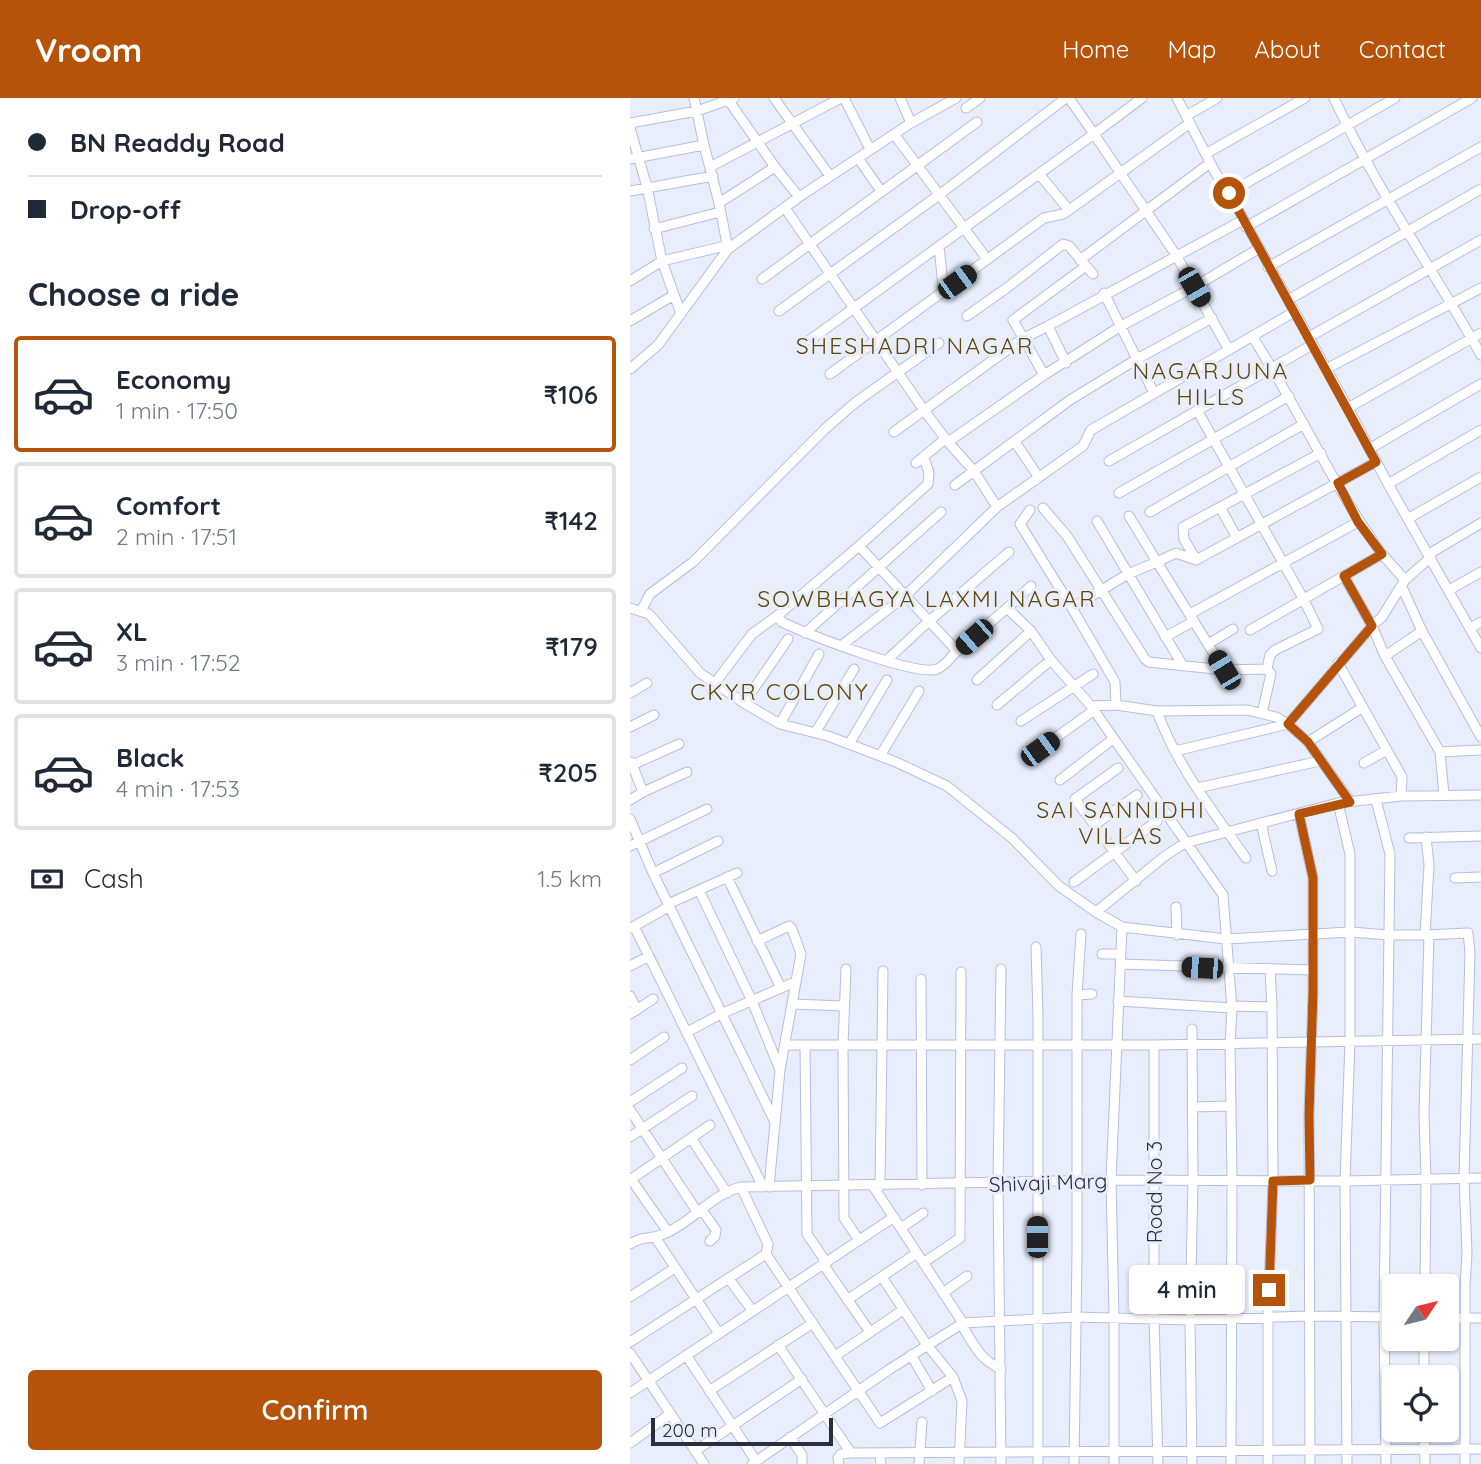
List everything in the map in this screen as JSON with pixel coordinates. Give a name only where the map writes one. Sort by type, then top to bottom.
[{"type":"street","points":[[694,98],[728,247]]},
{"type":"street","points":[[775,98],[830,176]]},
{"type":"street","points":[[630,191],[712,172],[843,98],[870,149]]},
{"type":"street","points":[[900,98],[911,123]]},
{"type":"street","points":[[630,369],[658,345],[728,247],[870,149],[956,98]]},
{"type":"street","points":[[966,108],[980,98]]},
{"type":"street","points":[[779,311],[1067,98],[1176,255],[1229,350]]},
{"type":"street","points":[[810,340],[1142,98]]},
{"type":"street","points":[[1177,98],[1210,163],[1289,300],[1388,484],[1481,648]]},
{"type":"street","points":[[830,374],[1044,218],[1069,211],[1217,98]]},
{"type":"street","points":[[1207,153],[1305,98]]},
{"type":"street","points":[[1334,98],[1346,125],[1406,230],[1481,355]]},
{"type":"street","points":[[1229,193],[1395,98]]},
{"type":"street","points":[[894,432],[1022,339],[1176,255],[1245,223],[1472,98]]},
{"type":"street","points":[[681,314],[662,261],[647,187],[633,158],[630,125],[696,111],[731,99],[758,144],[799,197]]},
{"type":"street","points":[[762,279],[977,122]]},
{"type":"street","points":[[894,134],[987,259]]},
{"type":"street","points":[[633,158],[704,145]]},
{"type":"street","points":[[1268,267],[1481,147]]},
{"type":"street","points":[[858,158],[881,191]]},
{"type":"street","points":[[1044,374],[1013,320],[1146,209],[1210,163]]},
{"type":"street","points":[[654,229],[720,207],[775,167]]},
{"type":"street","points":[[1039,174],[1069,211]]},
{"type":"street","points":[[1289,300],[1481,189]]},
{"type":"street","points":[[785,208],[923,409],[946,441],[974,471],[997,507]]},
{"type":"street","points":[[1109,461],[1273,368],[1311,341],[1430,267],[1481,240]]},
{"type":"street","points":[[967,316],[1063,244],[1069,246],[1093,274]]},
{"type":"street","points":[[939,246],[943,286],[941,293]]},
{"type":"street","points":[[630,281],[662,261],[728,247]]},
{"type":"street","points":[[715,682],[752,634],[859,547],[928,484],[929,473],[920,460],[1044,374],[1066,363],[1121,326],[1194,287],[1258,248]]},
{"type":"street","points":[[1326,369],[1481,288]]},
{"type":"street","points":[[1104,293],[1154,393]]},
{"type":"street","points":[[630,321],[674,295]]},
{"type":"street","points":[[841,646],[905,596],[997,507],[1083,446],[1091,430],[1294,312]]},
{"type":"street","points":[[955,485],[1070,400],[1212,318]]},
{"type":"street","points":[[1048,326],[1066,363]]},
{"type":"street","points":[[1348,408],[1481,333]]},
{"type":"street","points":[[1252,335],[1289,396],[1358,522],[1403,584],[1422,631],[1481,737]]},
{"type":"street","points":[[641,611],[650,594],[693,562],[825,429],[856,402],[939,343]]},
{"type":"street","points":[[1370,449],[1481,384]]},
{"type":"street","points":[[1119,493],[1289,396]]},
{"type":"street","points":[[1196,410],[1318,629],[1275,650],[1270,655],[1267,669]]},
{"type":"street","points":[[1150,512],[1304,424]]},
{"type":"street","points":[[1388,484],[1481,430]]},
{"type":"street","points":[[1015,442],[1038,476]]},
{"type":"street","points":[[1196,560],[1188,548],[1182,530],[1187,524],[1321,453]]},
{"type":"street","points":[[1072,608],[1128,574],[1177,553],[1196,560],[1376,462]]},
{"type":"street","points":[[1409,518],[1481,477]]},
{"type":"street","points":[[1043,508],[1067,536],[1100,592],[1145,659],[1156,665],[1224,670],[1267,669]]},
{"type":"street","points":[[1220,508],[1237,538]]},
{"type":"street","points":[[1030,510],[1020,524],[1115,681],[1116,705]]},
{"type":"street","points":[[805,633],[941,512]]},
{"type":"street","points":[[1129,516],[1224,670]]},
{"type":"street","points":[[1097,521],[1183,666]]},
{"type":"street","points":[[1165,637],[1192,617],[1283,562],[1358,522]]},
{"type":"street","points":[[1174,751],[1288,724],[1338,663],[1382,617],[1403,584],[1430,556],[1481,523]]},
{"type":"street","points":[[859,547],[957,651]]},
{"type":"street","points":[[886,661],[1009,552]]},
{"type":"street","points":[[1250,631],[1382,554]]},
{"type":"street","points":[[1449,590],[1481,572]]},
{"type":"street","points":[[1344,576],[1372,626],[1385,656],[1440,752],[1444,795]]},
{"type":"street","points":[[777,616],[782,622],[805,633],[841,646],[886,661],[935,670],[1031,586]]},
{"type":"street","points":[[630,608],[649,614],[700,673],[780,724],[849,744],[947,786],[1012,838],[1059,886],[1122,927],[1226,939],[1350,932],[1389,935],[1468,933],[1470,952],[1464,1178],[1467,1252],[1465,1464]]},
{"type":"street","points":[[1007,608],[1031,631],[1051,660],[1092,709],[1223,895],[1232,1007],[1231,1464]]},
{"type":"street","points":[[1470,628],[1481,622]]},
{"type":"street","points":[[1208,644],[1233,629]]},
{"type":"street","points":[[977,680],[1031,631]]},
{"type":"street","points":[[1385,656],[1422,631]]},
{"type":"street","points":[[744,703],[788,639]]},
{"type":"street","points":[[780,724],[819,654]]},
{"type":"street","points":[[997,705],[1051,660]]},
{"type":"street","points":[[1338,663],[1402,778],[1401,796]]},
{"type":"street","points":[[815,733],[854,669]]},
{"type":"street","points":[[1262,713],[1271,674],[1267,669]]},
{"type":"street","points":[[1021,722],[1093,674]]},
{"type":"street","points":[[849,744],[887,680]]},
{"type":"street","points":[[630,693],[647,683]]},
{"type":"street","points":[[880,756],[919,691]]},
{"type":"street","points":[[1040,749],[1092,709],[1116,705],[1157,711],[1247,710],[1288,724],[1308,742],[1350,802]]},
{"type":"street","points":[[1308,742],[1363,706]]},
{"type":"street","points":[[1157,711],[1174,751],[1245,858]]},
{"type":"street","points":[[630,727],[654,715]]},
{"type":"street","points":[[1060,780],[1113,739]]},
{"type":"street","points":[[643,792],[631,763],[678,744]]},
{"type":"street","points":[[1364,763],[1387,750]]},
{"type":"street","points":[[1440,752],[1481,750]]},
{"type":"street","points":[[1197,788],[1320,761]]},
{"type":"street","points":[[1118,768],[1075,799],[1136,881]]},
{"type":"street","points":[[630,800],[687,772]]},
{"type":"street","points":[[1094,825],[1137,795]]},
{"type":"street","points":[[1096,912],[1185,843],[1338,803],[1401,796],[1481,795]]},
{"type":"street","points":[[1376,800],[1390,855],[1385,1274]]},
{"type":"street","points":[[1338,803],[1350,854],[1345,1181],[1347,1464]]},
{"type":"street","points":[[635,843],[707,809]]},
{"type":"street","points":[[1299,814],[1313,878],[1310,1043],[1310,1464]]},
{"type":"street","points":[[630,819],[635,843],[653,873],[775,1122]]},
{"type":"street","points":[[1074,882],[1157,821]]},
{"type":"street","points":[[1261,823],[1272,871]]},
{"type":"street","points":[[1409,838],[1481,836]]},
{"type":"street","points":[[1424,1274],[1429,865],[1426,837]]},
{"type":"street","points":[[653,873],[718,841]]},
{"type":"street","points":[[737,873],[669,905],[632,927],[766,1187]]},
{"type":"street","points":[[726,877],[781,988]]},
{"type":"street","points":[[1455,878],[1481,877]]},
{"type":"street","points":[[699,890],[752,1001],[780,1070]]},
{"type":"street","points":[[1176,907],[1177,935]]},
{"type":"street","points":[[757,940],[785,927],[792,929],[801,954],[780,1070],[766,1187]]},
{"type":"street","points":[[1114,1464],[1111,1180],[1122,927]]},
{"type":"street","points":[[1074,1464],[1077,995],[1081,934]]},
{"type":"street","points":[[1036,947],[1038,1464]]},
{"type":"street","points":[[1102,954],[1120,959],[1229,969],[1313,970]]},
{"type":"street","points":[[630,966],[649,956]]},
{"type":"street","points":[[846,969],[843,1045],[844,1218],[859,1240]]},
{"type":"street","points":[[1001,969],[998,1046],[1001,1464]]},
{"type":"street","points":[[1268,1464],[1268,1317],[1273,1181],[1270,969]]},
{"type":"street","points":[[883,971],[877,1186],[923,1263],[964,1323],[964,1329],[982,1357],[1001,1369]]},
{"type":"street","points":[[923,1263],[960,1238],[961,972]]},
{"type":"street","points":[[921,979],[922,1185]]},
{"type":"street","points":[[687,1032],[723,1013],[795,982]]},
{"type":"street","points":[[1077,995],[1092,994]]},
{"type":"street","points":[[630,996],[633,1012],[653,999]]},
{"type":"street","points":[[1118,1001],[1272,1007]]},
{"type":"street","points":[[792,1004],[844,1006]]},
{"type":"street","points":[[1192,1030],[1192,1464]]},
{"type":"street","points":[[630,1060],[664,1037]]},
{"type":"street","points":[[785,1045],[1116,1046],[1481,1038]]},
{"type":"street","points":[[805,1045],[807,1234],[824,1259],[823,1264],[870,1332]]},
{"type":"street","name":"Road No 3","points":[[1154,1045],[1154,1317],[1158,1464]]},
{"type":"street","points":[[630,1102],[682,1068]]},
{"type":"street","points":[[630,1137],[692,1096]]},
{"type":"street","points":[[1193,1107],[1231,1106]]},
{"type":"street","points":[[630,1110],[700,1212],[716,1230],[710,1241]]},
{"type":"street","points":[[668,1232],[630,1179],[710,1125]]},
{"type":"street","points":[[691,1138],[727,1193]]},
{"type":"street","name":"Shivaji Marg","points":[[630,1244],[644,1237],[655,1237],[668,1232],[727,1193],[741,1187],[960,1185],[1111,1180],[1345,1181],[1481,1178]]},
{"type":"street","points":[[630,1342],[766,1254],[768,1244],[741,1187]]},
{"type":"street","points":[[901,1228],[923,1213]]},
{"type":"street","points":[[630,1393],[894,1217]]},
{"type":"street","points":[[655,1237],[718,1332]]},
{"type":"street","points":[[847,1300],[917,1253]]},
{"type":"street","points":[[766,1254],[880,1423],[953,1377]]},
{"type":"street","points":[[630,1297],[675,1268]]},
{"type":"street","points":[[943,1293],[967,1276]]},
{"type":"street","points":[[882,1277],[926,1345],[953,1377],[962,1401],[959,1464]]},
{"type":"street","points":[[729,1279],[752,1310]]},
{"type":"street","points":[[835,1356],[903,1310]]},
{"type":"street","points":[[686,1355],[754,1463],[926,1345],[964,1323],[1114,1316],[1190,1320],[1309,1316],[1382,1318]]},
{"type":"street","points":[[1460,1319],[1481,1318]]},
{"type":"street","points":[[709,1391],[813,1323]]},
{"type":"street","points":[[778,1345],[851,1453]]},
{"type":"street","points":[[1384,1351],[1386,1464]]},
{"type":"street","points":[[630,1353],[704,1464]]},
{"type":"street","points":[[911,1355],[932,1391]]},
{"type":"street","points":[[695,1451],[802,1379]]},
{"type":"street","points":[[630,1443],[670,1414]]},
{"type":"street","points":[[919,1464],[922,1422]]},
{"type":"street","points":[[790,1437],[802,1455],[802,1464]]},
{"type":"street","points":[[1424,1442],[1425,1464]]},
{"type":"street","points":[[839,1464],[838,1458],[841,1454],[851,1453],[1481,1449]]},
{"type":"street","points":[[880,1453],[881,1464]]},
{"type":"district","name":"SHESHADRI NAGAR","points":[[915,345]]},
{"type":"district","name":"NAGARJUNA HILLS","points":[[1211,383]]},
{"type":"district","name":"SOWBHAGYA LAXMI NAGAR","points":[[927,598]]},
{"type":"district","name":"CKYR COLONY","points":[[780,691]]},
{"type":"district","name":"SAI SANNIDHI VILLAS","points":[[1121,822]]},
{"type":"route","points":[[1229,193],[1376,462],[1338,483],[1358,522],[1382,554],[1344,576],[1372,626],[1288,724],[1308,742],[1350,802],[1299,814],[1313,878],[1310,1180],[1273,1181],[1269,1290]]}]
